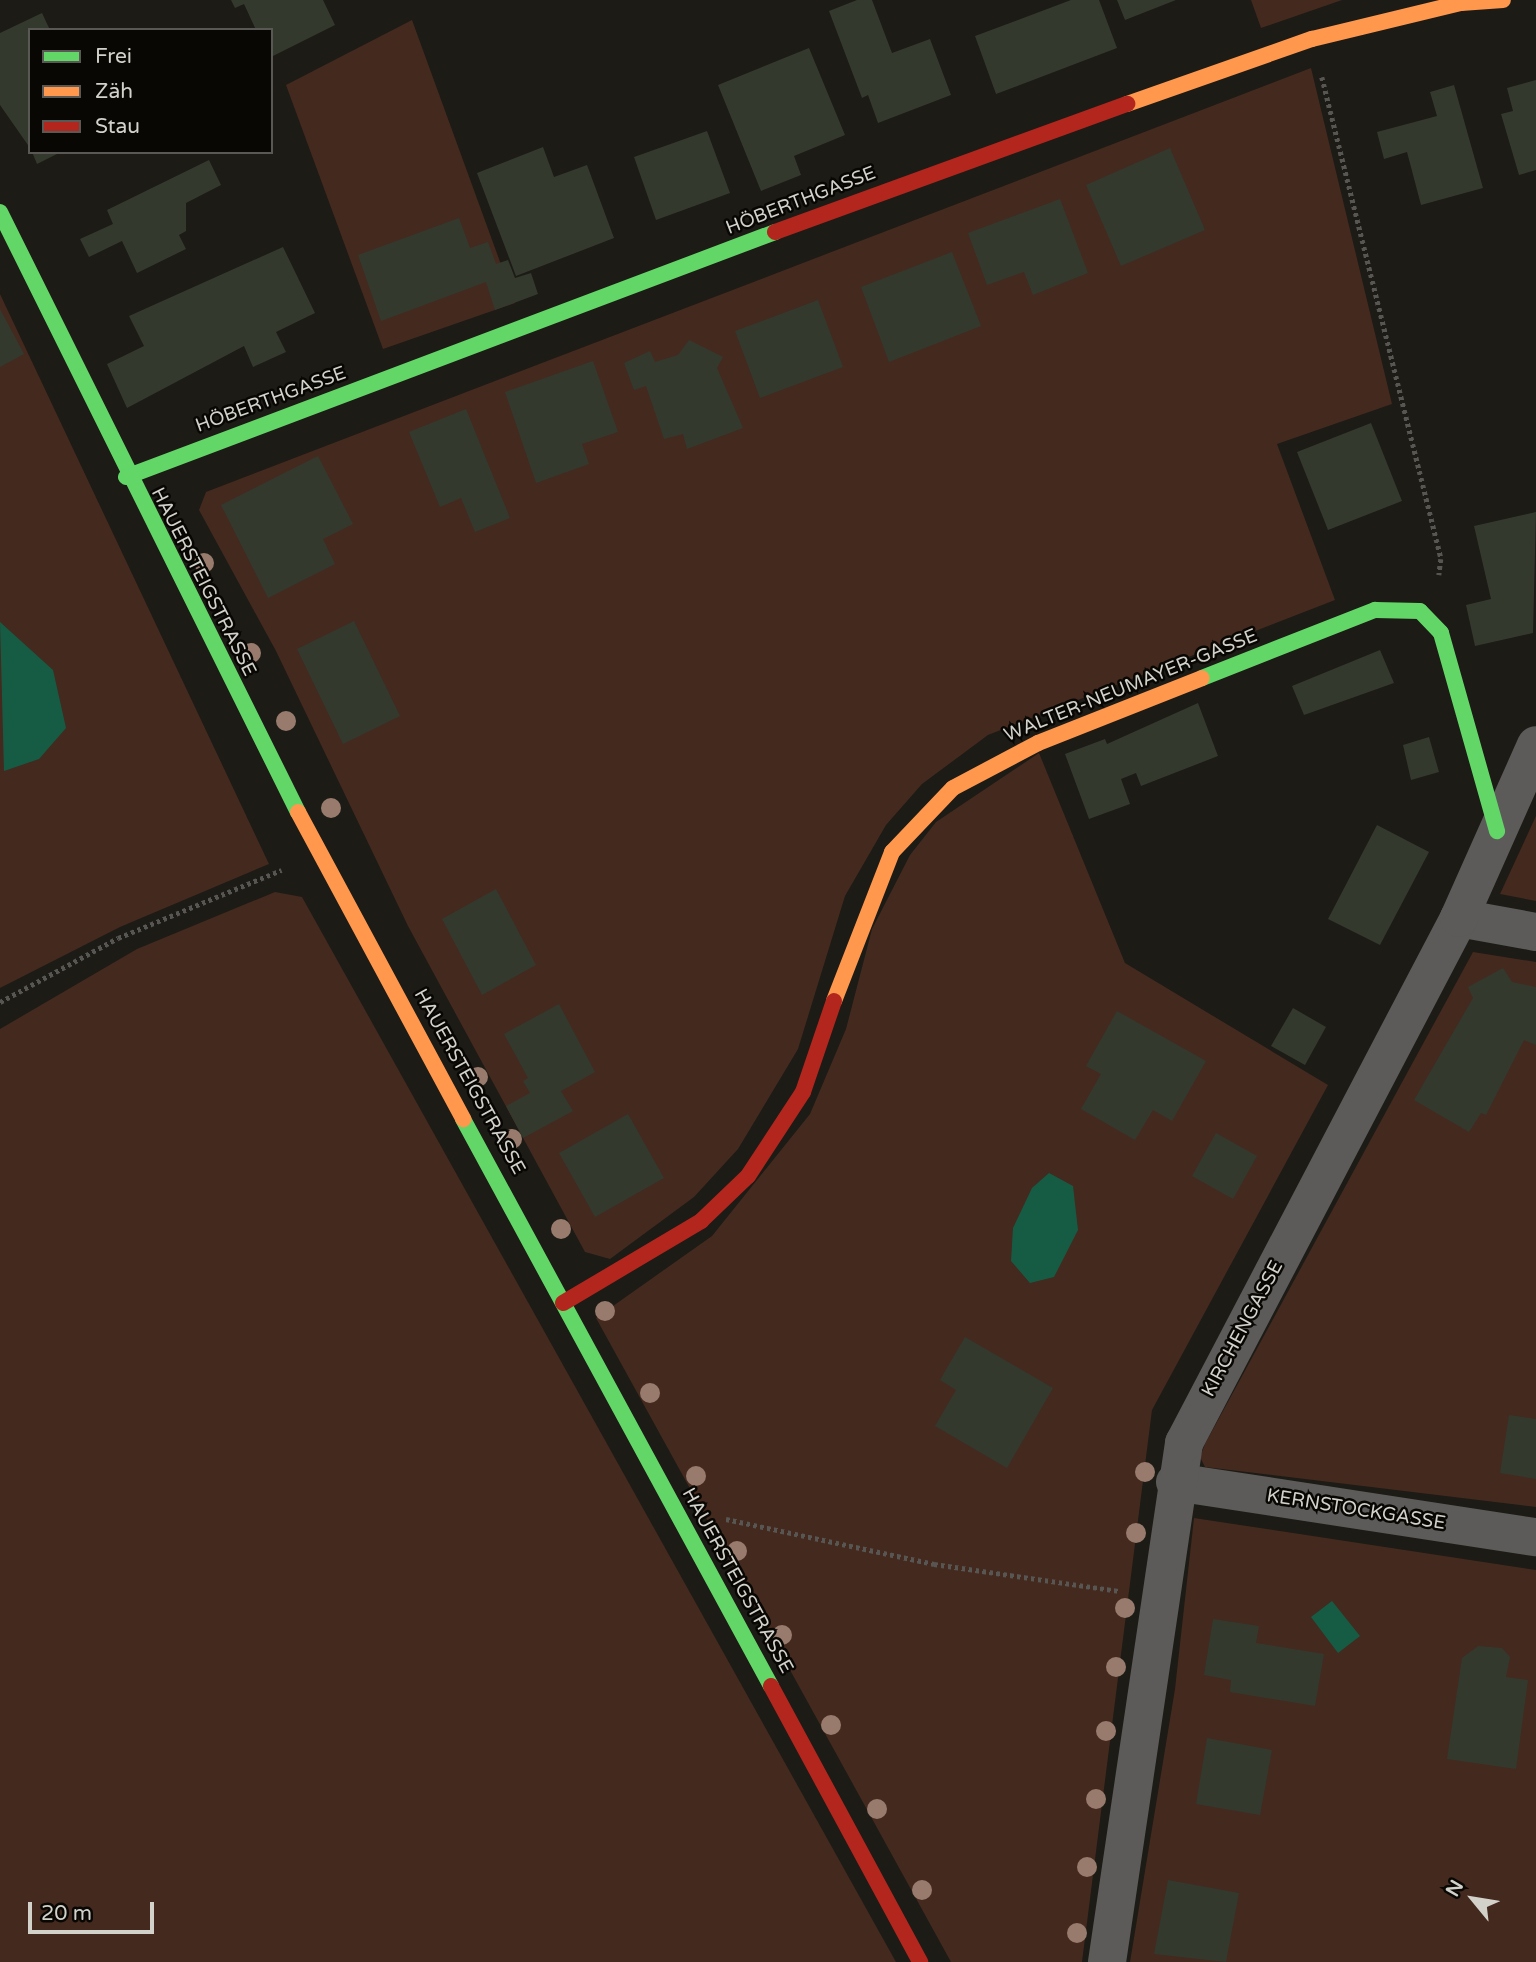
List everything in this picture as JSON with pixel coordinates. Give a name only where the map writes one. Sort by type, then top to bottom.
[{"type":"street","name":"HÖBERTHGASSE","points":[[125,477],[919,178],[1312,39],[1461,3],[1503,0]]},
{"type":"street","name":"HAUERSTEIGSTRASSE","points":[[0,212],[125,477],[319,854],[920,1962]]},
{"type":"street","name":"WALTER-NEUMAYER-GASSE","points":[[563,1304],[701,1221],[748,1176],[803,1092],[866,905],[892,852],[953,788],[1038,743],[1375,610],[1420,611],[1436,621]]},
{"type":"street","points":[[1436,621],[1497,831]]},
{"type":"street","name":"KIRCHENGASSE","points":[[1107,1962],[1175,1482],[1184,1443],[1459,918],[1536,745]]},
{"type":"street","points":[[1459,918],[1536,932]]},
{"type":"street","name":"KERNSTOCKGASSE","points":[[1175,1482],[1536,1537]]},
{"type":"path","points":[[1312,39],[1441,559],[1436,621]]},
{"type":"path","points":[[0,1002],[118,938],[319,854]]},
{"type":"path","points":[[673,1507],[934,1564],[1159,1597]]},
{"type":"shaded area","points":[[1251,0],[1342,0],[1261,28]]},
{"type":"shaded area","points":[[412,20],[515,303],[383,349],[286,85]]},
{"type":"shaded area","points":[[1311,68],[1392,404],[1277,444],[1335,600],[988,735],[922,784],[886,825],[845,896],[798,1049],[738,1149],[694,1197],[610,1259],[585,1252],[408,926],[276,651],[199,510],[206,492]]},
{"type":"shaded area","points":[[0,294],[269,864],[120,927],[0,988]]},
{"type":"shaded area","points":[[0,622],[53,670],[66,728],[39,759],[4,771]]},
{"type":"shaded area","points":[[1039,753],[1125,963],[1328,1085],[1152,1410],[1082,1962],[951,1962],[596,1318],[712,1236],[810,1114],[846,1029],[872,929],[910,855],[936,822]]},
{"type":"shaded area","points":[[1536,816],[1536,901],[1500,894]]},
{"type":"shaded area","points":[[275,892],[302,897],[896,1962],[0,1962],[0,1029],[137,949]]},
{"type":"shaded area","points":[[1473,952],[1536,962],[1536,1507],[1205,1467],[1200,1457],[1205,1444]]},
{"type":"shaded area","points":[[1049,1173],[1073,1186],[1078,1230],[1054,1277],[1030,1283],[1011,1261],[1013,1228],[1032,1188]]},
{"type":"shaded area","points":[[1194,1518],[1536,1570],[1536,1962],[1130,1962],[1175,1689]]},
{"type":"shaded area","points":[[1332,1601],[1360,1636],[1338,1653],[1311,1617]]},
{"type":"building","points":[[231,0],[323,0],[335,25],[273,56],[273,28],[255,28],[244,4],[235,8]]},
{"type":"building","points":[[857,0],[872,0],[892,53],[930,39],[951,95],[878,123],[868,95],[862,98],[829,11]]},
{"type":"building","points":[[1071,0],[1099,0],[1117,48],[996,94],[975,36]]},
{"type":"building","points":[[1117,0],[1176,0],[1125,20]]},
{"type":"building","points":[[42,13],[49,28],[28,28],[28,145],[0,105],[0,33]]},
{"type":"building","points":[[809,48],[845,135],[794,156],[801,175],[761,191],[718,85]]},
{"type":"building","points":[[1536,80],[1536,170],[1519,175],[1501,114],[1513,111],[1507,88]]},
{"type":"building","points":[[1454,85],[1483,188],[1421,205],[1407,152],[1384,159],[1377,132],[1437,116],[1430,92]]},
{"type":"building","points":[[707,131],[730,193],[656,220],[634,157]]},
{"type":"building","points":[[543,147],[554,177],[587,165],[614,238],[516,276],[477,173]]},
{"type":"building","points":[[1170,148],[1205,230],[1121,266],[1086,185]]},
{"type":"building","points":[[33,154],[57,154],[37,164]]},
{"type":"building","points":[[209,160],[221,185],[186,203],[186,231],[179,235],[186,249],[137,273],[122,241],[89,257],[80,239],[113,224],[107,210]]},
{"type":"building","points":[[1060,199],[1088,273],[1033,295],[1024,272],[987,285],[968,233]]},
{"type":"building","points":[[459,218],[470,248],[488,242],[496,264],[508,260],[515,278],[531,273],[538,294],[495,310],[486,282],[381,321],[358,255]]},
{"type":"building","points":[[283,247],[315,313],[276,332],[286,352],[253,367],[244,346],[127,408],[107,364],[144,346],[129,316]]},
{"type":"building","points":[[952,252],[981,326],[889,362],[861,287]]},
{"type":"building","points":[[818,300],[843,367],[760,398],[735,331]]},
{"type":"building","points":[[0,309],[24,354],[0,367]]},
{"type":"building","points":[[689,340],[723,357],[717,368],[743,428],[687,449],[683,434],[664,439],[646,386],[634,390],[624,363],[650,351],[655,362],[678,355]]},
{"type":"building","points":[[593,361],[618,432],[582,444],[589,464],[536,483],[505,392]]},
{"type":"building","points":[[466,409],[510,518],[475,532],[461,498],[440,507],[409,432]]},
{"type":"building","points":[[1371,423],[1402,501],[1328,530],[1297,452]]},
{"type":"building","points":[[318,456],[353,524],[323,539],[335,564],[268,598],[221,505]]},
{"type":"building","points":[[1536,512],[1533,633],[1475,646],[1466,605],[1491,599],[1474,526]]},
{"type":"building","points":[[354,621],[400,716],[343,744],[297,649]]},
{"type":"building","points":[[1380,650],[1394,683],[1304,715],[1292,686]]},
{"type":"building","points":[[1198,703],[1218,756],[1141,786],[1136,773],[1121,779],[1130,804],[1089,819],[1065,754],[1105,739],[1107,744]]},
{"type":"building","points":[[1429,737],[1439,772],[1411,780],[1403,745]]},
{"type":"building","points":[[1377,825],[1429,852],[1380,945],[1328,919]]},
{"type":"building","points":[[496,889],[536,965],[482,995],[442,919]]},
{"type":"building","points":[[1503,968],[1512,982],[1536,987],[1536,1045],[1524,1040],[1486,1115],[1481,1113],[1469,1132],[1414,1100],[1473,998],[1468,987]]},
{"type":"building","points":[[559,1004],[595,1072],[561,1091],[573,1111],[523,1138],[506,1106],[530,1093],[523,1081],[528,1078],[504,1034]]},
{"type":"building","points":[[1293,1008],[1326,1027],[1305,1065],[1271,1046]]},
{"type":"building","points":[[1117,1011],[1206,1061],[1172,1121],[1153,1110],[1135,1140],[1081,1109],[1101,1074],[1086,1066]]},
{"type":"building","points":[[628,1114],[664,1178],[595,1217],[559,1153]]},
{"type":"building","points":[[1216,1133],[1257,1156],[1233,1199],[1192,1176]]},
{"type":"building","points":[[965,1337],[1053,1388],[1007,1468],[935,1426],[956,1390],[940,1380]]},
{"type":"building","points":[[1509,1415],[1536,1419],[1536,1479],[1500,1473]]},
{"type":"building","points":[[1213,1619],[1259,1626],[1256,1643],[1324,1654],[1315,1706],[1230,1692],[1231,1680],[1204,1675]]},
{"type":"building","points":[[1478,1646],[1502,1648],[1510,1657],[1506,1677],[1528,1680],[1516,1769],[1447,1759],[1462,1658]]},
{"type":"building","points":[[1207,1738],[1272,1750],[1260,1815],[1196,1804]]},
{"type":"building","points":[[1168,1880],[1239,1893],[1226,1962],[1154,1954]]},
{"type":"traffic: fast","points":[[0,212],[298,812]]},
{"type":"traffic: fast","points":[[126,477],[775,232]]},
{"type":"traffic: fast","points":[[1202,678],[1375,610],[1420,611],[1441,633],[1497,831]]},
{"type":"traffic: fast","points":[[463,1119],[771,1686]]},
{"type":"traffic: slow","points":[[1127,104],[1312,39],[1461,3],[1503,0]]},
{"type":"traffic: slow","points":[[834,1001],[892,852],[953,788],[1038,743],[1202,678]]},
{"type":"traffic: slow","points":[[298,812],[463,1119]]},
{"type":"traffic: jam","points":[[775,232],[1127,104]]},
{"type":"traffic: jam","points":[[563,1303],[701,1221],[748,1176],[803,1092],[834,1001]]},
{"type":"traffic: jam","points":[[771,1686],[920,1962]]}]
